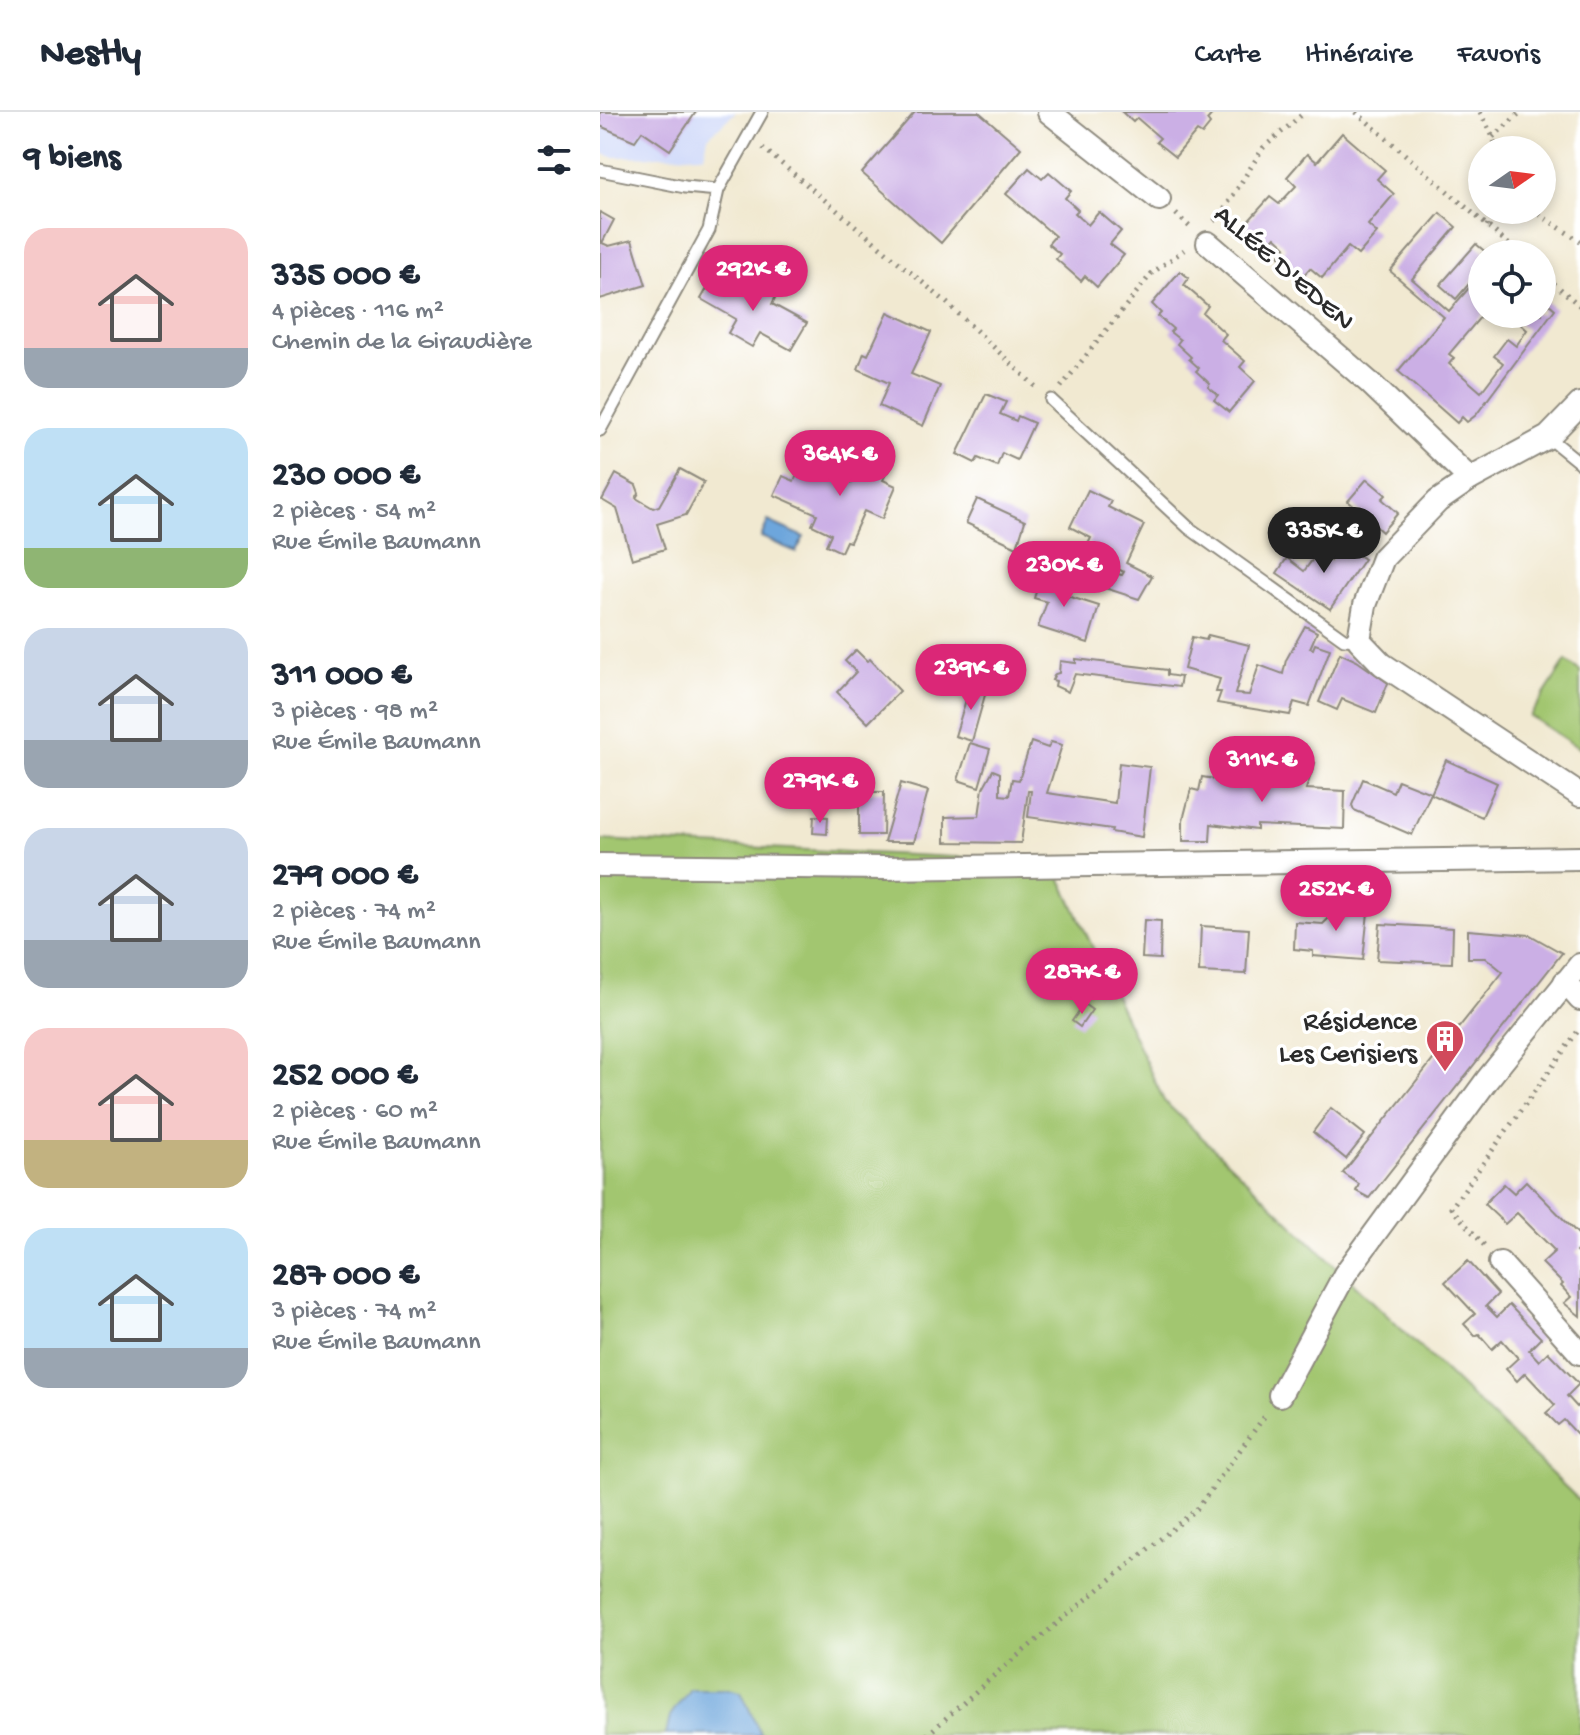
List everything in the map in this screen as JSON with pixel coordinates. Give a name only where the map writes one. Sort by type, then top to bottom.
[{"type":"street","points":[[1059,115],[1159,199]]},
{"type":"street","name":"ALLÉE D'EDEN","points":[[1203,238],[1371,384],[1470,479]]},
{"type":"street","points":[[1580,404],[1548,437],[1470,479],[1438,501],[1383,558],[1365,605],[1359,640],[1382,664],[1580,795]]},
{"type":"street","points":[[600,865],[884,868],[1580,858]]},
{"type":"street","points":[[1280,1395],[1345,1274],[1487,1080],[1572,991],[1580,965]]},
{"type":"street","points":[[1500,1263],[1580,1353]]},
{"type":"lane","points":[[600,430],[709,230],[718,190],[762,112]]},
{"type":"lane","points":[[600,170],[685,187],[718,190]]},
{"type":"lane","points":[[1051,400],[1189,528],[1344,639],[1359,640]]},
{"type":"lane","points":[[1548,437],[1580,463]]},
{"type":"path","points":[[746,137],[774,155],[947,303],[1051,400],[1152,273],[1203,238],[1263,148],[1305,112]]},
{"type":"path","points":[[1356,112],[1504,240]]},
{"type":"path","points":[[1480,112],[1492,136]]},
{"type":"path","points":[[1494,136],[1521,112]]},
{"type":"path","name":"ALLÉE D'EDEN","points":[[1159,199],[1203,238]]},
{"type":"path","points":[[1554,224],[1580,241]]},
{"type":"path","points":[[1556,285],[1580,306]]},
{"type":"path","points":[[1500,1263],[1451,1208],[1580,1028]]},
{"type":"path","points":[[927,1735],[999,1671],[1197,1509],[1280,1395]]},
{"type":"shaded area","points":[[600,112],[736,112],[708,137],[704,155],[613,157],[600,153]]},
{"type":"green space","points":[[1566,661],[1580,671],[1580,749],[1530,716]]},
{"type":"green space","points":[[600,840],[1053,862],[1164,1101],[1580,1501],[1580,1735],[600,1735]]},
{"type":"water","points":[[768,521],[804,537],[796,552],[761,537]]},
{"type":"water","points":[[690,1688],[741,1691],[761,1735],[666,1735],[670,1716]]},
{"type":"building","points":[[600,112],[696,112],[670,150],[642,131],[635,141],[600,126]]},
{"type":"building","points":[[915,112],[979,112],[1021,148],[941,243],[862,173]]},
{"type":"building","points":[[1122,112],[1214,112],[1202,134],[1197,131],[1175,157],[1156,142],[1160,138],[1137,118],[1133,122]]},
{"type":"building","points":[[1342,133],[1385,170],[1377,179],[1394,194],[1368,225],[1377,233],[1358,255],[1348,247],[1322,278],[1310,268],[1302,277],[1279,256],[1286,247],[1275,237],[1267,246],[1244,226],[1270,197],[1279,204],[1296,186],[1287,177],[1307,154],[1317,162]]},
{"type":"building","points":[[1029,168],[1042,179],[1049,172],[1071,191],[1065,198],[1088,225],[1099,212],[1121,231],[1110,244],[1124,255],[1097,287],[1085,276],[1081,281],[1056,259],[1060,254],[1048,244],[1055,236],[1006,194]]},
{"type":"building","points":[[600,212],[614,220],[602,243],[609,246],[632,240],[646,285],[600,299]]},
{"type":"building","points":[[1440,213],[1456,227],[1412,279],[1449,311],[1468,289],[1468,328],[1471,328],[1449,354],[1454,358],[1449,364],[1481,392],[1503,363],[1494,356],[1507,339],[1516,346],[1527,330],[1525,328],[1541,328],[1476,415],[1467,422],[1462,417],[1457,423],[1398,371],[1444,317],[1390,271]]},
{"type":"building","points":[[1468,253],[1468,285],[1456,299],[1440,285]]},
{"type":"building","points":[[1180,271],[1189,278],[1184,285],[1208,306],[1203,313],[1226,334],[1221,340],[1245,361],[1240,367],[1255,381],[1229,412],[1214,400],[1218,395],[1196,371],[1199,368],[1177,344],[1180,340],[1170,332],[1173,329],[1158,316],[1161,313],[1152,304]]},
{"type":"building","points":[[716,273],[756,295],[760,288],[776,296],[772,304],[807,323],[791,350],[760,333],[752,347],[728,333],[736,319],[701,299]]},
{"type":"building","points":[[888,312],[931,332],[911,374],[940,386],[923,426],[879,406],[889,383],[858,369]]},
{"type":"building","points":[[986,394],[1006,402],[1000,414],[1016,421],[1018,416],[1034,423],[1017,460],[1002,453],[997,466],[978,458],[975,463],[957,454]]},
{"type":"building","points":[[864,454],[890,466],[883,480],[896,486],[882,519],[864,511],[850,542],[846,541],[841,552],[826,545],[831,534],[812,525],[817,514],[774,495],[783,476],[794,481],[803,462],[852,483]]},
{"type":"building","points":[[680,469],[704,482],[686,515],[657,524],[665,549],[632,559],[617,509],[602,500],[616,474],[636,485],[639,493],[636,498],[653,508],[659,506]]},
{"type":"building","points":[[1367,479],[1386,495],[1382,499],[1398,513],[1382,532],[1348,501]]},
{"type":"building","points":[[1088,490],[1111,501],[1108,507],[1144,525],[1126,563],[1152,576],[1139,599],[1077,579],[1083,567],[1107,575],[1109,572],[1122,575],[1124,572],[1108,564],[1112,556],[1088,544],[1091,538],[1070,527]]},
{"type":"building","points":[[977,499],[1025,521],[1017,547],[966,523]]},
{"type":"building","points":[[1342,544],[1364,559],[1330,609],[1277,573],[1287,558],[1304,571],[1319,551],[1330,561]]},
{"type":"building","points":[[1044,568],[1069,577],[1064,595],[1099,606],[1088,643],[1038,627],[1047,602],[1034,598]]},
{"type":"building","points":[[1305,626],[1317,632],[1310,648],[1313,649],[1315,644],[1330,649],[1309,706],[1294,702],[1290,715],[1217,703],[1221,692],[1216,692],[1220,679],[1184,669],[1192,637],[1206,640],[1208,635],[1249,645],[1235,694],[1249,695],[1259,665],[1283,674],[1286,660]]},
{"type":"building","points":[[856,650],[867,661],[870,659],[900,691],[868,723],[837,692],[856,672],[845,661]]},
{"type":"building","points":[[1340,653],[1388,683],[1376,713],[1342,699],[1337,710],[1319,702]]},
{"type":"building","points":[[1076,659],[1167,670],[1167,675],[1181,677],[1179,687],[1075,674],[1068,692],[1055,686],[1056,681],[1052,680],[1059,673],[1060,661],[1076,663]]},
{"type":"building","points":[[936,662],[967,672],[961,693],[931,684]]},
{"type":"building","points":[[971,683],[987,688],[972,741],[955,736]]},
{"type":"building","points":[[1031,742],[1048,748],[1051,742],[1062,745],[1047,793],[1115,803],[1119,763],[1150,767],[1142,837],[1111,832],[1112,829],[1028,817],[1031,791],[1028,791],[1021,843],[945,842],[945,817],[979,816],[983,788],[993,770],[1000,773],[1000,795],[1009,796],[1012,779],[1019,780]]},
{"type":"building","points":[[970,743],[990,749],[979,787],[958,780]]},
{"type":"building","points":[[1294,760],[1315,763],[1306,789],[1345,791],[1344,829],[1257,825],[1257,830],[1211,824],[1210,841],[1183,841],[1183,820],[1191,789],[1199,791],[1202,777],[1226,781],[1227,772],[1249,779],[1289,784]]},
{"type":"building","points":[[1446,760],[1497,783],[1482,817],[1431,794]]},
{"type":"building","points":[[1363,779],[1393,792],[1398,780],[1431,793],[1412,835],[1354,810],[1352,805]]},
{"type":"building","points":[[901,783],[928,791],[914,842],[884,842]]},
{"type":"building","points":[[859,792],[884,792],[883,835],[859,835]]},
{"type":"building","points":[[814,816],[828,817],[827,834],[813,833]]},
{"type":"building","points":[[1338,900],[1369,903],[1363,960],[1313,956],[1313,951],[1294,949],[1295,922],[1323,924],[1330,917],[1337,918]]},
{"type":"building","points":[[1144,920],[1161,921],[1160,959],[1142,958]]},
{"type":"building","points":[[1380,924],[1453,928],[1452,963],[1377,960]]},
{"type":"building","points":[[1201,926],[1249,929],[1246,974],[1199,972]]},
{"type":"building","name":"Résidence Les Cerisiers","points":[[1468,930],[1530,935],[1562,953],[1369,1198],[1356,1191],[1359,1184],[1343,1173],[1503,972],[1486,958],[1468,958]]},
{"type":"building","points":[[1084,1004],[1092,1010],[1080,1027],[1072,1021]]},
{"type":"building","points":[[1331,1108],[1365,1135],[1346,1159],[1313,1132]]},
{"type":"building","points":[[1526,1181],[1580,1236],[1580,1248],[1576,1252],[1580,1256],[1580,1316],[1564,1303],[1571,1297],[1542,1263],[1555,1251],[1517,1213],[1505,1224],[1484,1204],[1504,1184],[1514,1193]]},
{"type":"building","points":[[1468,1261],[1498,1294],[1486,1306],[1497,1317],[1509,1305],[1541,1338],[1529,1350],[1539,1361],[1548,1352],[1579,1384],[1567,1396],[1577,1407],[1580,1404],[1578,1435],[1564,1420],[1558,1425],[1546,1413],[1555,1405],[1525,1373],[1517,1381],[1506,1369],[1518,1358],[1502,1340],[1492,1349],[1479,1334],[1475,1336],[1464,1324],[1475,1314],[1445,1282]]},
{"type":"place","name":"Résidence Les Cerisiers","points":[[1445,1073]]}]
